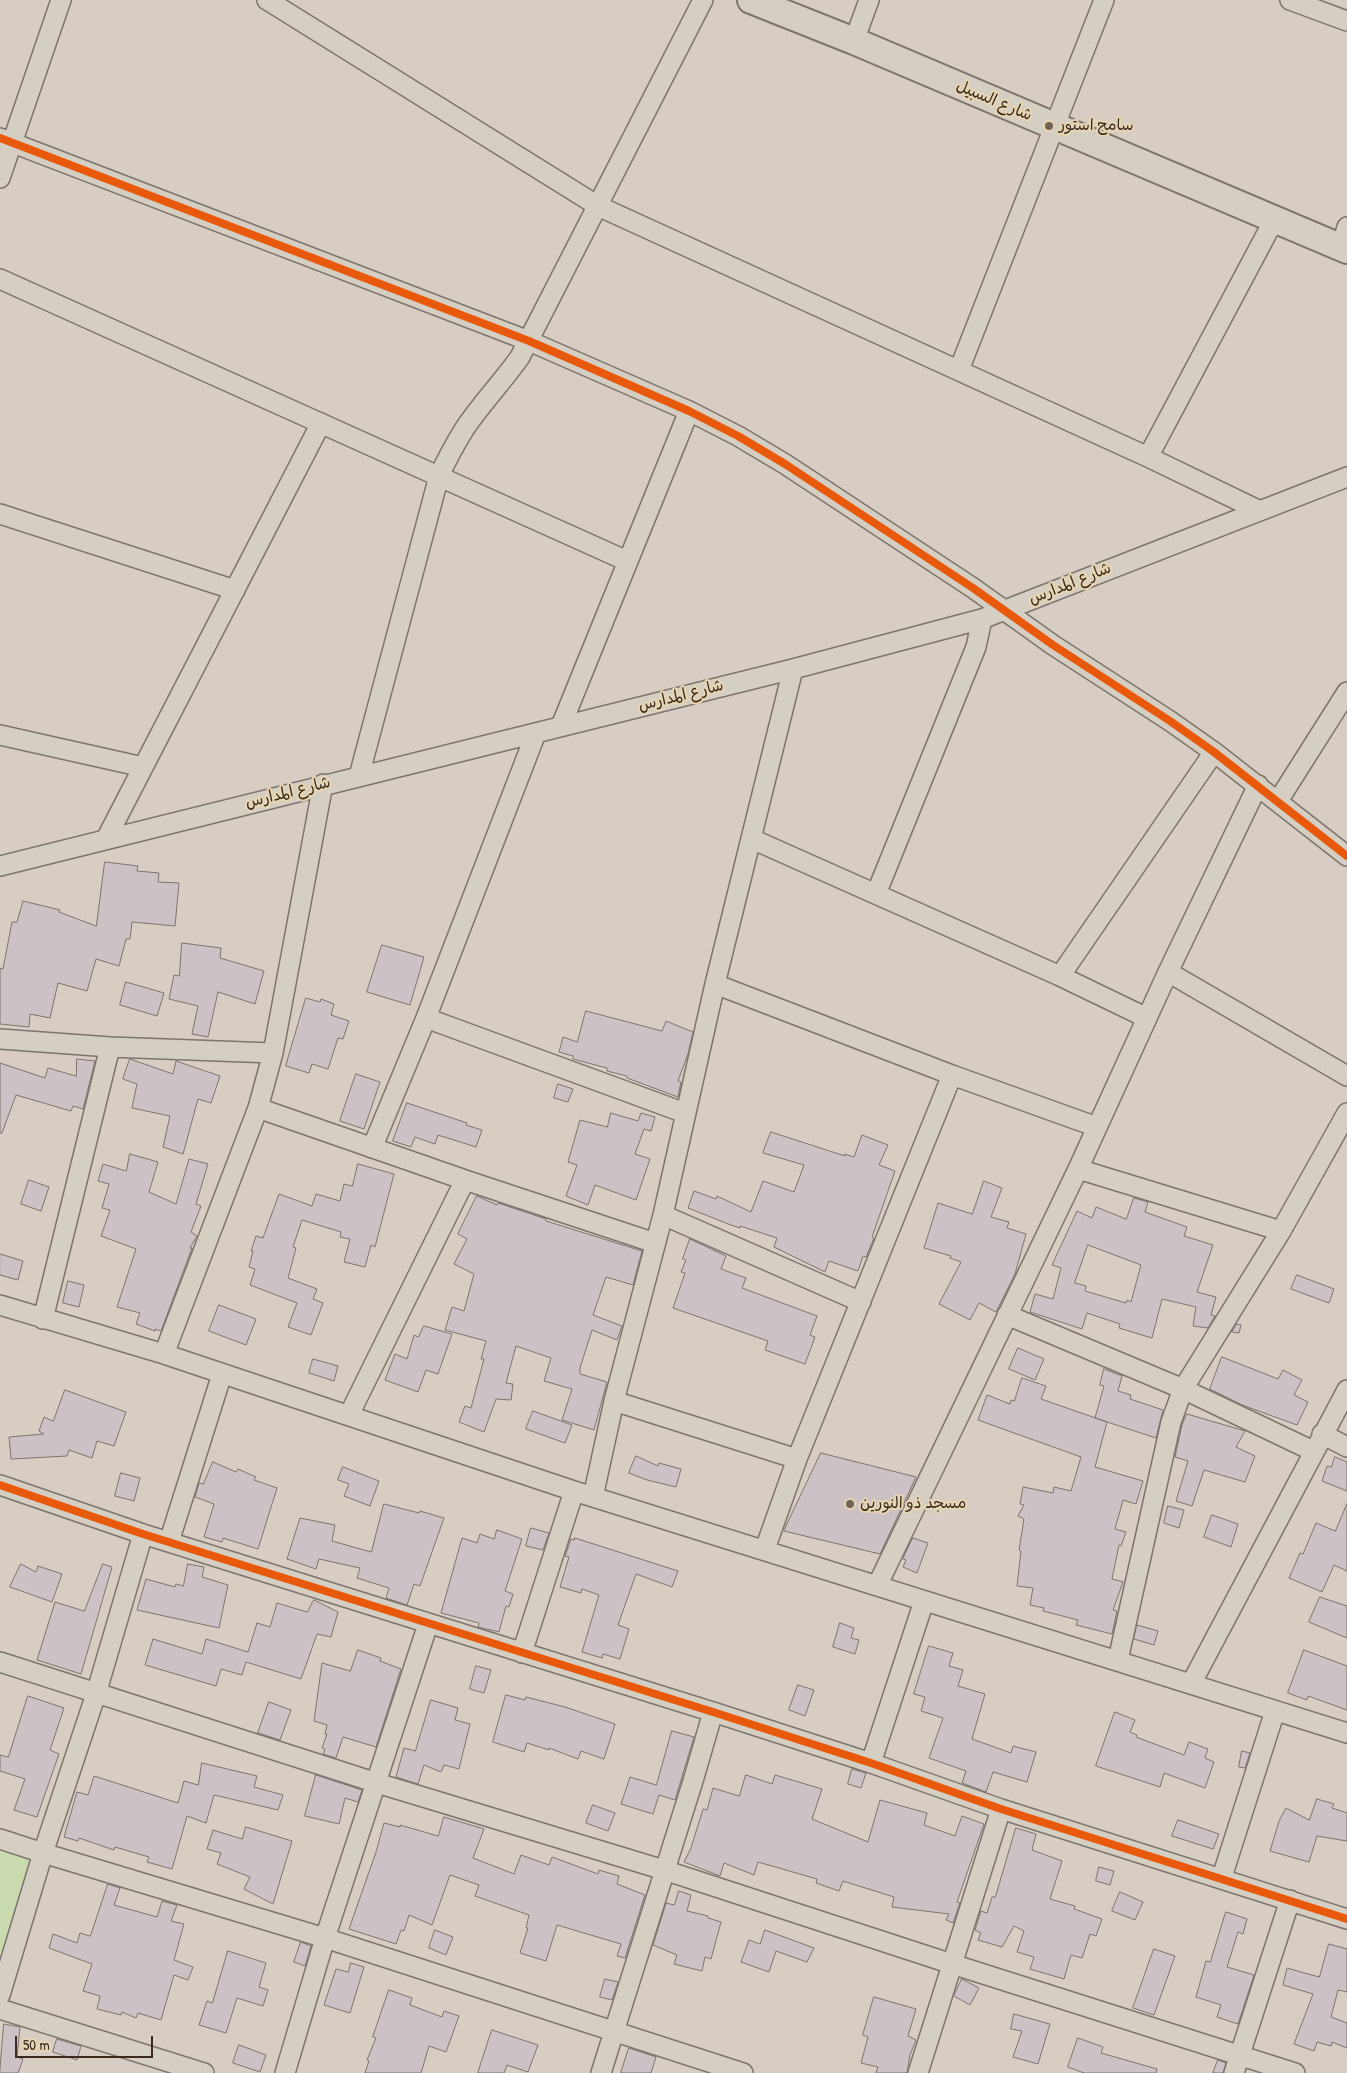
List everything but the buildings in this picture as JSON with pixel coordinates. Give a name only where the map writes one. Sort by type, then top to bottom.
[{"type":"street","points":[[0,178],[6,140],[61,0]]},
{"type":"street","points":[[267,0],[598,206],[1148,457],[1258,510]]},
{"type":"street","points":[[359,776],[440,476],[451,450],[466,426],[503,382],[529,341],[703,0]]},
{"type":"street","name":"شارع السبيل","points":[[751,0],[854,41],[1274,220],[1345,242]]},
{"type":"street","points":[[854,41],[869,0]]},
{"type":"street","points":[[959,370],[1104,0]]},
{"type":"street","points":[[1290,0],[1347,21]]},
{"type":"street","points":[[6,140],[529,341],[689,411],[785,464],[1005,610],[1053,645],[1214,752],[1347,856]]},
{"type":"street","points":[[1148,457],[1274,220]]},
{"type":"street","points":[[0,279],[627,561]]},
{"type":"street","points":[[561,726],[689,411]]},
{"type":"street","points":[[106,839],[321,423]]},
{"type":"street","name":"شارع المدارس","points":[[0,866],[323,784],[793,669],[982,619],[1258,510],[1347,477]]},
{"type":"street","points":[[0,514],[235,590]]},
{"type":"street","points":[[876,894],[978,641],[982,619]]},
{"type":"street","points":[[593,1497],[614,1401],[663,1216],[715,984],[793,669]]},
{"type":"street","points":[[1278,801],[1347,692]]},
{"type":"street","points":[[372,1148],[426,1018],[536,733]]},
{"type":"street","points":[[0,735],[143,767]]},
{"type":"street","points":[[1060,976],[1214,752]]},
{"type":"street","points":[[164,1354],[258,1108],[273,1054],[323,784]]},
{"type":"street","points":[[877,1586],[1078,1169],[1168,972],[1258,785]]},
{"type":"street","points":[[752,839],[1060,976],[1147,1018]]},
{"type":"street","points":[[1168,972],[1347,1076]]},
{"type":"street","points":[[715,984],[952,1075],[1097,1127]]},
{"type":"street","points":[[426,1018],[685,1113]]},
{"type":"street","points":[[0,1040],[273,1054]]},
{"type":"street","points":[[43,1319],[110,1047]]},
{"type":"street","points":[[765,1549],[797,1459],[952,1075]]},
{"type":"street","points":[[258,1108],[465,1180],[655,1243]]},
{"type":"street","points":[[1118,1660],[1171,1422],[1183,1389],[1281,1231],[1347,1113]]},
{"type":"street","points":[[1078,1169],[1281,1231]]},
{"type":"street","points":[[349,1415],[465,1180]]},
{"type":"street","points":[[663,1216],[861,1302]]},
{"type":"street","points":[[0,1305],[164,1354],[574,1491],[765,1549],[924,1601],[1347,1733]]},
{"type":"street","points":[[1007,1315],[1183,1389],[1313,1451]]},
{"type":"street","points":[[169,1542],[222,1374]]},
{"type":"street","points":[[1191,1684],[1347,1390]]},
{"type":"street","points":[[614,1401],[797,1459]]},
{"type":"street","points":[[1322,1434],[1347,1446]]},
{"type":"street","points":[[0,1485],[143,1534],[522,1654],[713,1712],[871,1763],[1001,1809],[1222,1877],[1347,1919]]},
{"type":"street","points":[[522,1654],[574,1491]]},
{"type":"street","points":[[0,1995],[43,1853],[96,1694],[143,1534]]},
{"type":"street","points":[[871,1763],[924,1601]]},
{"type":"street","points":[[285,2073],[325,1938],[428,1624]]},
{"type":"street","points":[[0,1662],[377,1783],[664,1870],[952,1964],[1237,2064],[1295,2073]]},
{"type":"street","points":[[1222,1877],[1276,1711]]},
{"type":"street","points":[[601,2073],[713,1712]]},
{"type":"street","points":[[918,2073],[1001,1809]]},
{"type":"street","points":[[0,1839],[325,1938],[743,2073]]},
{"type":"street","points":[[1237,2064],[1290,1900]]},
{"type":"street","points":[[0,2009],[204,2073]]},
{"type":"green space","points":[[0,1845],[50,1862],[2,2022],[0,2022]]},
{"type":"cycle path","points":[[0,138],[529,341],[689,411],[738,436],[785,464],[973,588],[1053,645],[1170,721],[1214,752],[1347,856]]},
{"type":"cycle path","points":[[0,1485],[143,1534],[713,1712],[871,1763],[1001,1809],[1347,1919]]},
{"type":"place","name":"سامح استور","points":[[1049,126]]},
{"type":"place","name":"مسجد ذو النورين","points":[[850,1504]]}]
